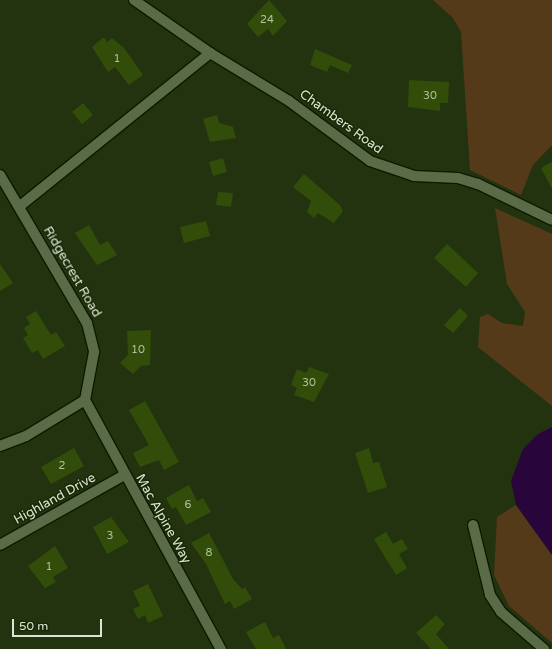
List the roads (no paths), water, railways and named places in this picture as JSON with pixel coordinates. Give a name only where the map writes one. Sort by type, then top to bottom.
[{"type":"street","name":"Chambers Road","points":[[134,0],[210,53],[289,100],[370,161],[414,176],[458,178],[478,184],[552,220]]},
{"type":"street","points":[[20,206],[210,53]]},
{"type":"street","name":"Ridgecrest Road","points":[[0,175],[20,206],[91,332],[94,352],[85,400]]},
{"type":"street","points":[[0,446],[26,436],[85,400]]},
{"type":"street","name":"Mac Alpine Way","points":[[85,400],[124,475],[221,649]]},
{"type":"street","name":"Highland Drive","points":[[0,545],[124,475]]},
{"type":"street","points":[[473,525],[490,595],[501,612],[544,649]]}]
